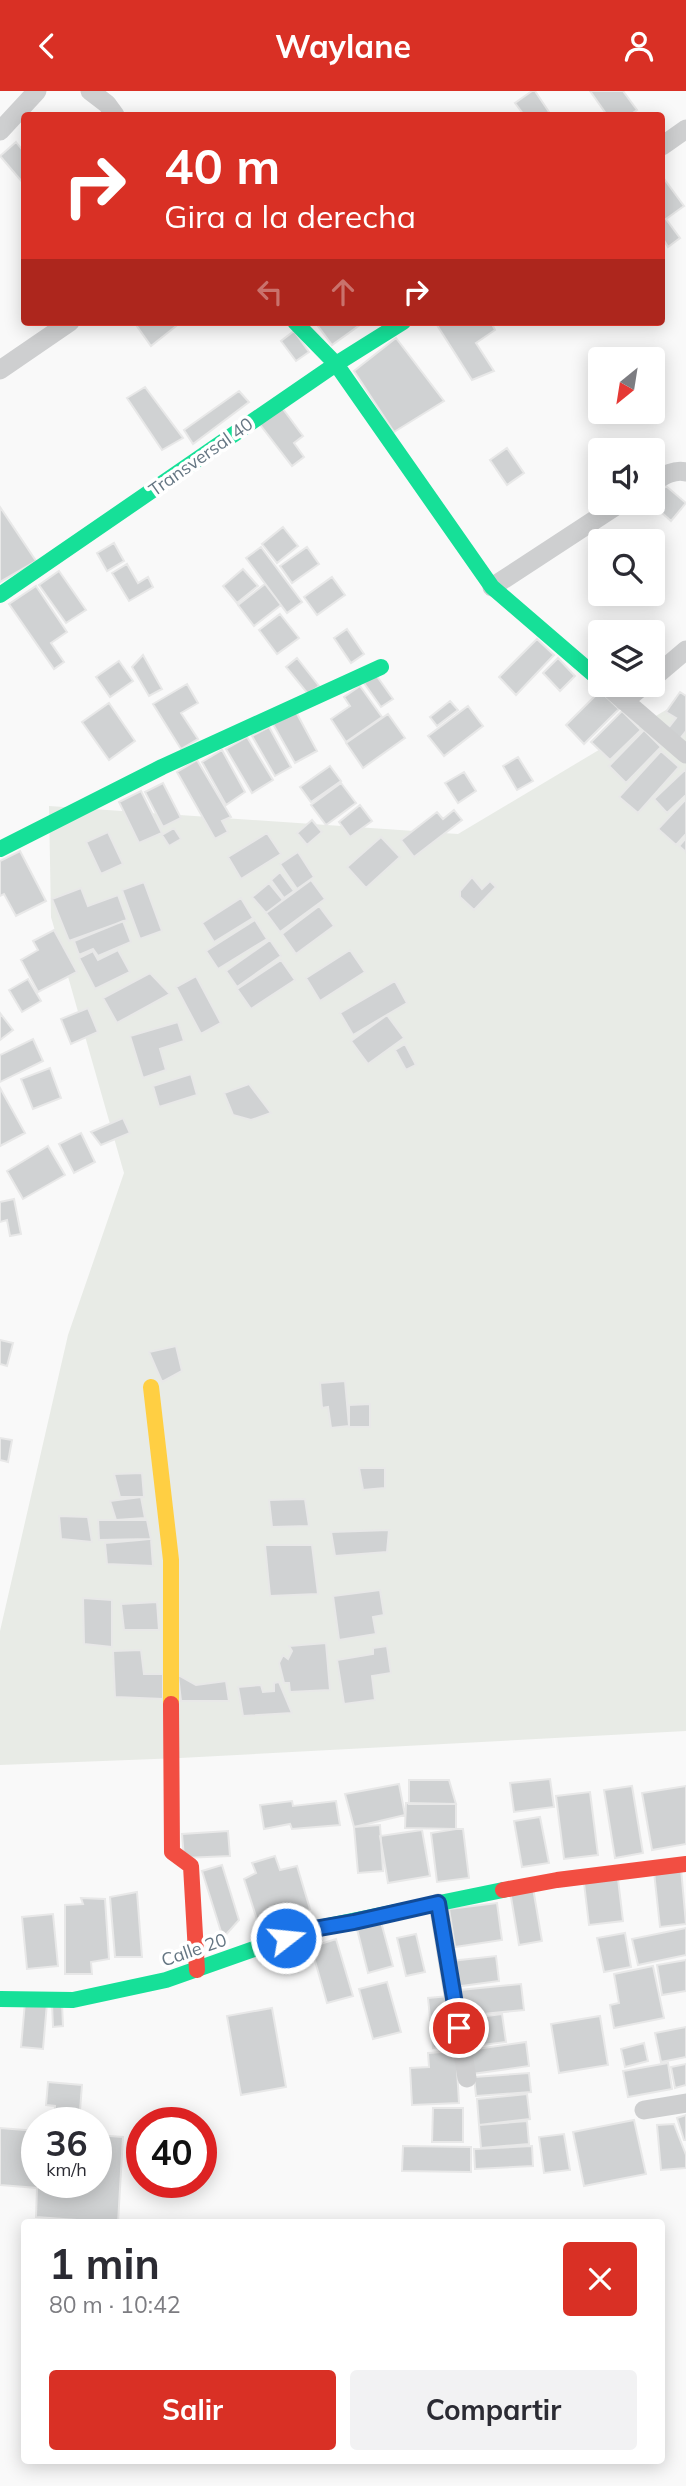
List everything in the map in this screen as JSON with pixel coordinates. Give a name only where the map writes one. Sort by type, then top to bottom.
[{"type":"street","points":[[0,131],[37,91]]},
{"type":"street","points":[[90,91],[113,104]]},
{"type":"street","points":[[665,144],[686,129]]},
{"type":"street","points":[[0,370],[64,326]]},
{"type":"street","points":[[299,326],[336,364],[492,587],[588,670]]},
{"type":"street","name":"Transversal 40","points":[[0,595],[336,364],[397,326]]},
{"type":"street","points":[[665,476],[679,470],[686,472]]},
{"type":"street","points":[[492,587],[602,515]]},
{"type":"street","points":[[665,668],[686,650]]},
{"type":"street","points":[[0,849],[162,767],[382,667]]},
{"type":"street","points":[[620,697],[686,754]]},
{"type":"street","points":[[624,701],[629,697]]},
{"type":"street","points":[[151,1387],[171,1560],[172,1852],[191,1866],[197,1970]]},
{"type":"street","name":"Calle 20","points":[[0,1999],[73,2000],[166,1980],[308,1930],[557,1880],[685,1868]]},
{"type":"street","points":[[438,1903],[467,2078]]},
{"type":"street","points":[[644,2110],[686,2103]]},
{"type":"shaded area","points":[[686,698],[686,1731],[0,1765],[0,1631],[68,1335],[124,1173],[51,917],[49,806],[458,834]]},
{"type":"building","points":[[535,91],[549,112],[522,112],[515,103]]},
{"type":"building","points":[[590,91],[623,91],[637,110],[634,112],[605,112]]},
{"type":"building","points":[[16,142],[21,148],[21,181],[0,156]]},
{"type":"building","points":[[665,180],[684,206],[666,219],[680,238],[668,247],[665,242]]},
{"type":"building","points":[[137,326],[176,326],[151,346]]},
{"type":"building","points":[[318,326],[358,326],[332,345]]},
{"type":"building","points":[[438,326],[493,326],[495,330],[476,343],[494,371],[472,380]]},
{"type":"building","points":[[294,331],[309,352],[296,361],[281,341]]},
{"type":"building","points":[[396,338],[444,401],[394,432],[354,371]]},
{"type":"building","points":[[145,387],[183,438],[162,450],[127,398]]},
{"type":"building","points":[[239,391],[249,402],[193,444],[184,430]]},
{"type":"building","points":[[280,405],[303,436],[294,443],[304,457],[292,466],[258,422]]},
{"type":"building","points":[[507,448],[524,473],[507,485],[490,460]]},
{"type":"building","points":[[665,487],[686,503],[671,521],[664,515]]},
{"type":"building","points":[[0,507],[36,561],[0,582]]},
{"type":"building","points":[[283,527],[298,546],[277,563],[262,544]]},
{"type":"building","points":[[114,543],[124,561],[107,571],[97,553]]},
{"type":"building","points":[[261,547],[302,602],[287,613],[246,558]]},
{"type":"building","points":[[307,547],[319,564],[292,583],[280,566]]},
{"type":"building","points":[[127,564],[138,583],[148,577],[153,587],[129,601],[112,573]]},
{"type":"building","points":[[243,569],[258,586],[237,603],[223,586]]},
{"type":"building","points":[[59,571],[86,610],[66,623],[39,585]]},
{"type":"building","points":[[332,577],[345,595],[317,615],[304,597]]},
{"type":"building","points":[[265,584],[281,605],[254,626],[238,605]]},
{"type":"building","points":[[36,586],[67,632],[51,643],[64,662],[54,669],[9,604]]},
{"type":"building","points":[[280,614],[299,638],[277,654],[259,630]]},
{"type":"building","points":[[347,629],[364,654],[351,663],[334,638]]},
{"type":"building","points":[[537,639],[554,655],[516,695],[499,677]]},
{"type":"building","points":[[143,655],[162,689],[149,696],[132,667]]},
{"type":"building","points":[[297,658],[319,686],[308,694],[286,667]]},
{"type":"building","points":[[558,658],[575,676],[560,691],[543,673]]},
{"type":"building","points":[[119,661],[133,681],[110,697],[96,677]]},
{"type":"building","points":[[376,675],[393,699],[381,707],[364,683]]},
{"type":"building","points":[[187,684],[198,703],[181,713],[198,739],[181,749],[153,704]]},
{"type":"building","points":[[360,686],[382,717],[346,742],[331,719],[350,706],[344,697]]},
{"type":"building","points":[[680,692],[686,696],[686,731],[679,740],[666,731],[676,718],[666,712]]},
{"type":"building","points":[[594,697],[606,697],[619,709],[584,744],[566,725]]},
{"type":"building","points":[[450,701],[458,710],[437,726],[430,717]]},
{"type":"building","points":[[109,703],[135,741],[109,760],[82,722]]},
{"type":"building","points":[[468,706],[483,726],[444,756],[428,736]]},
{"type":"building","points":[[622,711],[641,730],[610,760],[591,742]]},
{"type":"building","points":[[296,712],[317,751],[295,763],[273,724]]},
{"type":"building","points":[[388,714],[405,738],[363,768],[346,743]]},
{"type":"building","points":[[269,727],[291,767],[275,776],[252,736]]},
{"type":"building","points":[[644,730],[661,747],[626,783],[609,766]]},
{"type":"building","points":[[247,737],[273,780],[252,793],[226,749]]},
{"type":"building","points":[[222,750],[245,792],[226,805],[202,762]]},
{"type":"building","points":[[661,751],[679,767],[638,813],[619,797]]},
{"type":"building","points":[[518,757],[533,781],[517,790],[503,766]]},
{"type":"building","points":[[197,760],[231,817],[222,821],[228,832],[215,839],[177,772]]},
{"type":"building","points":[[330,766],[341,781],[311,802],[300,787]]},
{"type":"building","points":[[686,769],[686,795],[667,813],[654,799]]},
{"type":"building","points":[[464,772],[476,791],[458,803],[445,783]]},
{"type":"building","points":[[163,783],[181,818],[163,827],[145,792]]},
{"type":"building","points":[[341,783],[356,803],[326,825],[311,805]]},
{"type":"building","points":[[141,791],[162,833],[139,843],[119,802]]},
{"type":"building","points":[[686,799],[686,834],[676,845],[658,829]]},
{"type":"building","points":[[360,805],[372,821],[350,837],[339,822]]},
{"type":"building","points":[[454,810],[462,820],[414,857],[401,840],[437,812],[443,819]]},
{"type":"building","points":[[312,820],[322,832],[307,845],[297,833]]},
{"type":"building","points":[[174,828],[181,839],[169,846],[162,835]]},
{"type":"building","points":[[108,832],[123,864],[101,874],[86,842]]},
{"type":"building","points":[[267,833],[281,854],[241,879],[228,857]]},
{"type":"building","points":[[381,837],[400,857],[366,888],[347,867]]},
{"type":"building","points":[[686,838],[686,852],[679,846]]},
{"type":"building","points":[[20,851],[46,901],[16,916],[4,894],[0,896],[0,861]]},
{"type":"building","points":[[298,852],[314,877],[297,889],[280,864]]},
{"type":"building","points":[[280,872],[294,891],[284,898],[271,880]]},
{"type":"building","points":[[472,877],[482,889],[490,881],[496,887],[474,910],[460,897],[460,891]]},
{"type":"building","points":[[311,880],[325,899],[280,932],[266,913]]},
{"type":"building","points":[[144,882],[162,931],[140,939],[122,890]]},
{"type":"building","points":[[269,883],[283,900],[266,913],[252,897]]},
{"type":"building","points":[[81,888],[88,906],[118,895],[127,920],[69,941],[52,899]]},
{"type":"building","points":[[241,898],[253,918],[214,942],[202,923]]},
{"type":"building","points":[[319,906],[334,926],[296,954],[282,934]]},
{"type":"building","points":[[255,920],[267,939],[218,969],[206,951]]},
{"type":"building","points":[[123,921],[131,942],[98,956],[93,949],[79,955],[74,941]]},
{"type":"building","points":[[54,930],[77,972],[38,992],[21,960],[38,950],[33,941]]},
{"type":"building","points":[[270,940],[281,956],[237,987],[226,971]]},
{"type":"building","points":[[118,950],[130,972],[95,989],[79,958],[93,951],[98,960]]},
{"type":"building","points":[[350,950],[365,972],[320,1001],[306,978]]},
{"type":"building","points":[[281,960],[295,980],[251,1009],[237,989]]},
{"type":"building","points":[[150,973],[170,994],[117,1023],[103,998]]},
{"type":"building","points":[[196,976],[221,1023],[201,1034],[176,987]]},
{"type":"building","points":[[28,979],[41,1001],[22,1012],[9,990]]},
{"type":"building","points":[[395,981],[407,1003],[353,1035],[340,1013]]},
{"type":"building","points":[[88,1008],[98,1032],[71,1044],[61,1019]]},
{"type":"building","points":[[0,1013],[13,1030],[0,1040]]},
{"type":"building","points":[[387,1015],[404,1038],[368,1064],[351,1041]]},
{"type":"building","points":[[178,1022],[184,1041],[160,1049],[166,1070],[143,1078],[130,1036]]},
{"type":"building","points":[[33,1039],[43,1061],[0,1082],[0,1055]]},
{"type":"building","points":[[405,1044],[416,1065],[406,1070],[395,1050]]},
{"type":"building","points":[[50,1068],[61,1098],[33,1109],[21,1079]]},
{"type":"building","points":[[191,1074],[197,1095],[159,1107],[153,1086]]},
{"type":"building","points":[[249,1084],[271,1113],[251,1120],[233,1115],[224,1093]]},
{"type":"building","points":[[0,1088],[25,1133],[0,1146]]},
{"type":"building","points":[[123,1118],[130,1133],[101,1145],[91,1132]]},
{"type":"building","points":[[81,1133],[95,1162],[74,1173],[59,1144]]},
{"type":"building","points":[[48,1146],[65,1175],[23,1199],[7,1171]]},
{"type":"building","points":[[14,1199],[21,1234],[10,1236],[7,1220],[0,1222],[0,1202]]},
{"type":"building","points":[[0,1340],[13,1343],[7,1366],[0,1364]]},
{"type":"building","points":[[176,1346],[182,1371],[162,1382],[149,1352]]},
{"type":"building","points":[[345,1381],[349,1426],[331,1428],[328,1407],[322,1408],[320,1383]]},
{"type":"building","points":[[370,1404],[370,1427],[349,1427],[349,1405]]},
{"type":"building","points":[[0,1438],[12,1440],[8,1462],[0,1460]]},
{"type":"building","points":[[359,1468],[385,1468],[385,1488],[363,1490]]},
{"type":"building","points":[[142,1473],[144,1497],[120,1497],[114,1474]]},
{"type":"building","points":[[141,1497],[145,1518],[116,1520],[110,1501]]},
{"type":"building","points":[[305,1499],[309,1526],[272,1527],[269,1500]]},
{"type":"building","points":[[59,1516],[88,1517],[92,1542],[61,1539]]},
{"type":"building","points":[[98,1520],[147,1520],[151,1539],[99,1540]]},
{"type":"building","points":[[389,1530],[387,1552],[335,1556],[331,1532]]},
{"type":"building","points":[[151,1539],[153,1566],[107,1564],[105,1543]]},
{"type":"building","points":[[265,1545],[312,1545],[318,1594],[270,1596]]},
{"type":"building","points":[[380,1590],[384,1615],[373,1617],[376,1634],[339,1640],[333,1596]]},
{"type":"building","points":[[83,1598],[112,1600],[112,1647],[84,1644]]},
{"type":"building","points":[[157,1602],[159,1630],[124,1630],[121,1604]]},
{"type":"building","points":[[326,1643],[330,1690],[290,1692],[289,1683],[284,1683],[279,1663],[283,1655],[288,1659],[292,1651],[289,1646]]},
{"type":"building","points":[[387,1646],[391,1673],[372,1676],[375,1700],[344,1704],[337,1660],[373,1654],[373,1648]]},
{"type":"building","points":[[141,1650],[144,1674],[163,1674],[163,1699],[115,1697],[113,1651]]},
{"type":"building","points":[[178,1675],[196,1685],[226,1681],[229,1701],[181,1701]]},
{"type":"building","points":[[279,1682],[292,1713],[243,1716],[238,1687],[261,1685],[263,1692],[274,1691],[274,1683]]},
{"type":"building","points":[[550,1779],[554,1807],[514,1812],[510,1783]]},
{"type":"building","points":[[409,1780],[449,1780],[456,1804],[409,1804]]},
{"type":"building","points":[[399,1784],[405,1815],[354,1827],[345,1794]]},
{"type":"building","points":[[632,1786],[643,1853],[615,1858],[604,1790]]},
{"type":"building","points":[[686,1786],[686,1844],[652,1850],[642,1793]]},
{"type":"building","points":[[590,1792],[598,1855],[564,1859],[556,1796]]},
{"type":"building","points":[[292,1801],[293,1806],[336,1801],[340,1825],[292,1829],[290,1824],[264,1829],[260,1805]]},
{"type":"building","points":[[406,1803],[456,1804],[456,1829],[405,1828]]},
{"type":"building","points":[[540,1817],[549,1863],[522,1867],[514,1821]]},
{"type":"building","points":[[380,1825],[383,1871],[358,1873],[354,1827]]},
{"type":"building","points":[[463,1829],[469,1878],[437,1882],[431,1833]]},
{"type":"building","points":[[422,1830],[430,1876],[388,1883],[380,1836]]},
{"type":"building","points":[[228,1831],[230,1856],[184,1858],[182,1834]]},
{"type":"building","points":[[275,1856],[280,1870],[297,1866],[310,1909],[295,1913],[296,1922],[260,1929],[244,1879],[256,1873],[252,1863]]},
{"type":"building","points":[[222,1865],[239,1920],[223,1938],[202,1871]]},
{"type":"building","points":[[681,1869],[686,1924],[660,1927],[654,1872]]},
{"type":"building","points":[[618,1879],[623,1921],[589,1925],[584,1883]]},
{"type":"building","points":[[533,1888],[542,1941],[519,1945],[510,1891]]},
{"type":"building","points":[[137,1892],[142,1957],[115,1957],[110,1897]]},
{"type":"building","points":[[81,1898],[105,1899],[109,1959],[91,1962],[92,1974],[65,1974],[65,1905],[83,1904]]},
{"type":"building","points":[[497,1903],[502,1940],[455,1947],[449,1909]]},
{"type":"building","points":[[53,1914],[58,1966],[27,1969],[22,1917]]},
{"type":"building","points":[[381,1922],[393,1966],[368,1973],[357,1929]]},
{"type":"building","points":[[686,1928],[686,1955],[638,1965],[632,1939]]},
{"type":"building","points":[[625,1933],[631,1967],[604,1972],[597,1938]]},
{"type":"building","points":[[416,1934],[425,1972],[406,1976],[397,1938]]},
{"type":"building","points":[[336,1939],[353,1996],[327,2003],[311,1947]]},
{"type":"building","points":[[496,1956],[499,1981],[454,1987],[451,1961]]},
{"type":"building","points":[[686,1960],[686,1991],[662,1995],[657,1965]]},
{"type":"building","points":[[653,1966],[664,2018],[614,2028],[610,2005],[619,2003],[614,1974]]},
{"type":"building","points":[[387,1982],[401,2032],[373,2039],[359,1989]]},
{"type":"building","points":[[521,1984],[524,2010],[463,2016],[460,1990]]},
{"type":"building","points":[[449,1996],[454,2045],[433,2048],[428,1998]]},
{"type":"building","points":[[25,2002],[47,2003],[43,2049],[21,2047]]},
{"type":"building","points":[[52,2003],[62,2003],[63,2026],[53,2027]]},
{"type":"building","points":[[272,2008],[286,2087],[241,2095],[227,2016]]},
{"type":"building","points":[[502,2014],[506,2042],[467,2047],[463,2019]]},
{"type":"building","points":[[600,2016],[608,2065],[559,2073],[551,2024]]},
{"type":"building","points":[[686,2027],[686,2057],[661,2062],[655,2033]]},
{"type":"building","points":[[526,2042],[529,2066],[472,2074],[469,2050]]},
{"type":"building","points":[[644,2043],[648,2061],[625,2067],[621,2049]]},
{"type":"building","points":[[456,2051],[459,2103],[412,2105],[410,2068],[429,2067],[428,2053]]},
{"type":"building","points":[[668,2063],[672,2089],[628,2097],[623,2071]]},
{"type":"building","points":[[686,2064],[686,2085],[675,2088],[671,2067]]},
{"type":"building","points":[[529,2073],[531,2092],[476,2096],[474,2077]]},
{"type":"building","points":[[48,2082],[82,2085],[80,2107],[46,2105]]},
{"type":"building","points":[[527,2094],[530,2119],[479,2125],[477,2099]]},
{"type":"building","points":[[433,2108],[463,2108],[463,2142],[432,2142]]},
{"type":"building","points":[[686,2115],[686,2140],[684,2140],[677,2118]]},
{"type":"building","points":[[634,2120],[646,2174],[584,2186],[573,2132]]},
{"type":"building","points":[[527,2121],[529,2144],[481,2148],[479,2125]]},
{"type":"building","points":[[674,2124],[686,2155],[686,2168],[661,2170],[657,2125]]},
{"type":"building","points":[[0,2128],[21,2130],[21,2187],[0,2185]]},
{"type":"building","points":[[564,2134],[570,2170],[544,2173],[539,2137]]},
{"type":"building","points":[[112,2136],[123,2137],[118,2219],[36,2217],[37,2198],[112,2198]]},
{"type":"building","points":[[403,2146],[471,2147],[471,2172],[402,2171]]},
{"type":"building","points":[[532,2146],[533,2166],[475,2169],[474,2149]]},
{"type":"traffic: fast","points":[[299,326],[336,364],[492,587],[588,670]]},
{"type":"traffic: fast","points":[[0,595],[336,364],[397,326]]},
{"type":"traffic: fast","points":[[0,849],[162,767],[381,667]]},
{"type":"traffic: fast","points":[[0,1999],[73,2000],[166,1980],[308,1930],[503,1890]]},
{"type":"traffic: slow","points":[[151,1387],[171,1560],[171,1704]]},
{"type":"traffic: jam","points":[[171,1704],[172,1852],[191,1866],[197,1970]]},
{"type":"traffic: jam","points":[[503,1890],[557,1880],[686,1864]]},
{"type":"route","points":[[286,1938],[308,1930],[438,1903],[459,2028]]}]
